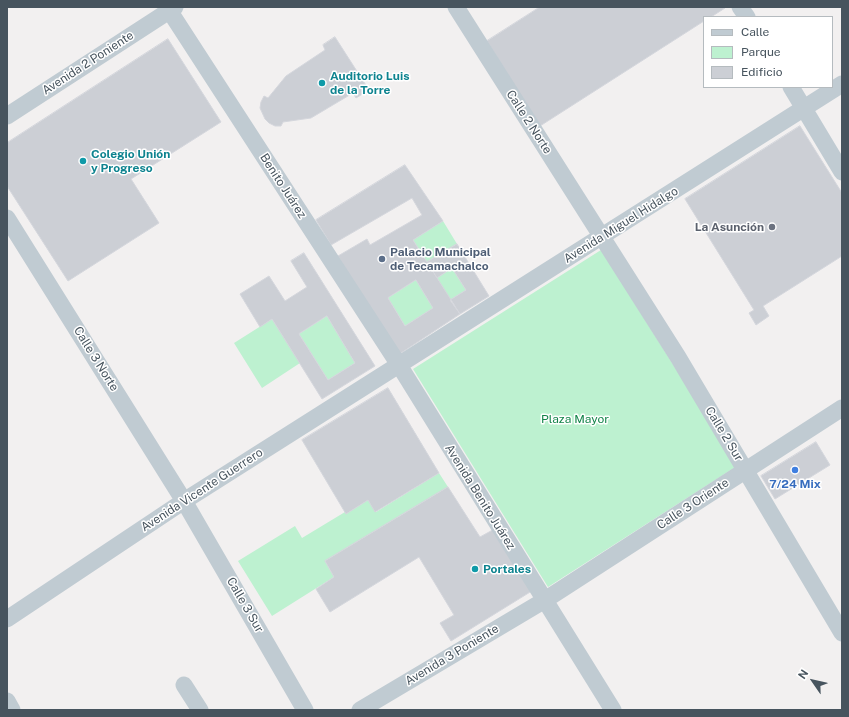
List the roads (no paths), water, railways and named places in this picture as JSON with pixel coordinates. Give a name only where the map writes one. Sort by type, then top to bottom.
[{"type":"street","name":"Calle 2 Norte","points":[[456,7],[602,236]]},
{"type":"street","points":[[740,7],[746,16]]},
{"type":"street","name":"Avenida 2 Poniente","points":[[7,116],[170,8]]},
{"type":"street","name":"Benito Juárez","points":[[170,8],[399,365]]},
{"type":"street","name":"Avenida Miguel Hidalgo","points":[[399,365],[842,84]]},
{"type":"street","points":[[791,88],[842,172]]},
{"type":"street","name":"Calle 3 Norte","points":[[7,218],[184,501]]},
{"type":"street","name":"Calle 2 Sur","points":[[602,236],[678,356],[842,633]]},
{"type":"street","name":"Avenida Vicente Guerrero","points":[[7,619],[184,501],[399,365]]},
{"type":"street","name":"Avenida Benito Juárez","points":[[399,365],[613,710]]},
{"type":"street","name":"Calle 3 Oriente","points":[[544,600],[842,408]]},
{"type":"street","name":"Calle 3 Sur","points":[[184,501],[305,710]]},
{"type":"street","name":"Avenida 3 Poniente","points":[[360,710],[544,600]]},
{"type":"street","points":[[184,685],[200,710]]},
{"type":"street","points":[[7,701],[12,710]]},
{"type":"place","name":"Auditorio Luis de la Torre","points":[[322,83]]},
{"type":"place","name":"Colegio Unión y Progreso","points":[[83,161]]},
{"type":"place","name":"La Asunción","points":[[772,227]]},
{"type":"place","name":"Palacio Municipal de Tecamachalco","points":[[382,259]]},
{"type":"place","name":"7/24 Mix","points":[[795,470]]},
{"type":"place","name":"Portales","points":[[475,569]]},
{"type":"park label","name":"Plaza Mayor","points":[[575,419]]}]
